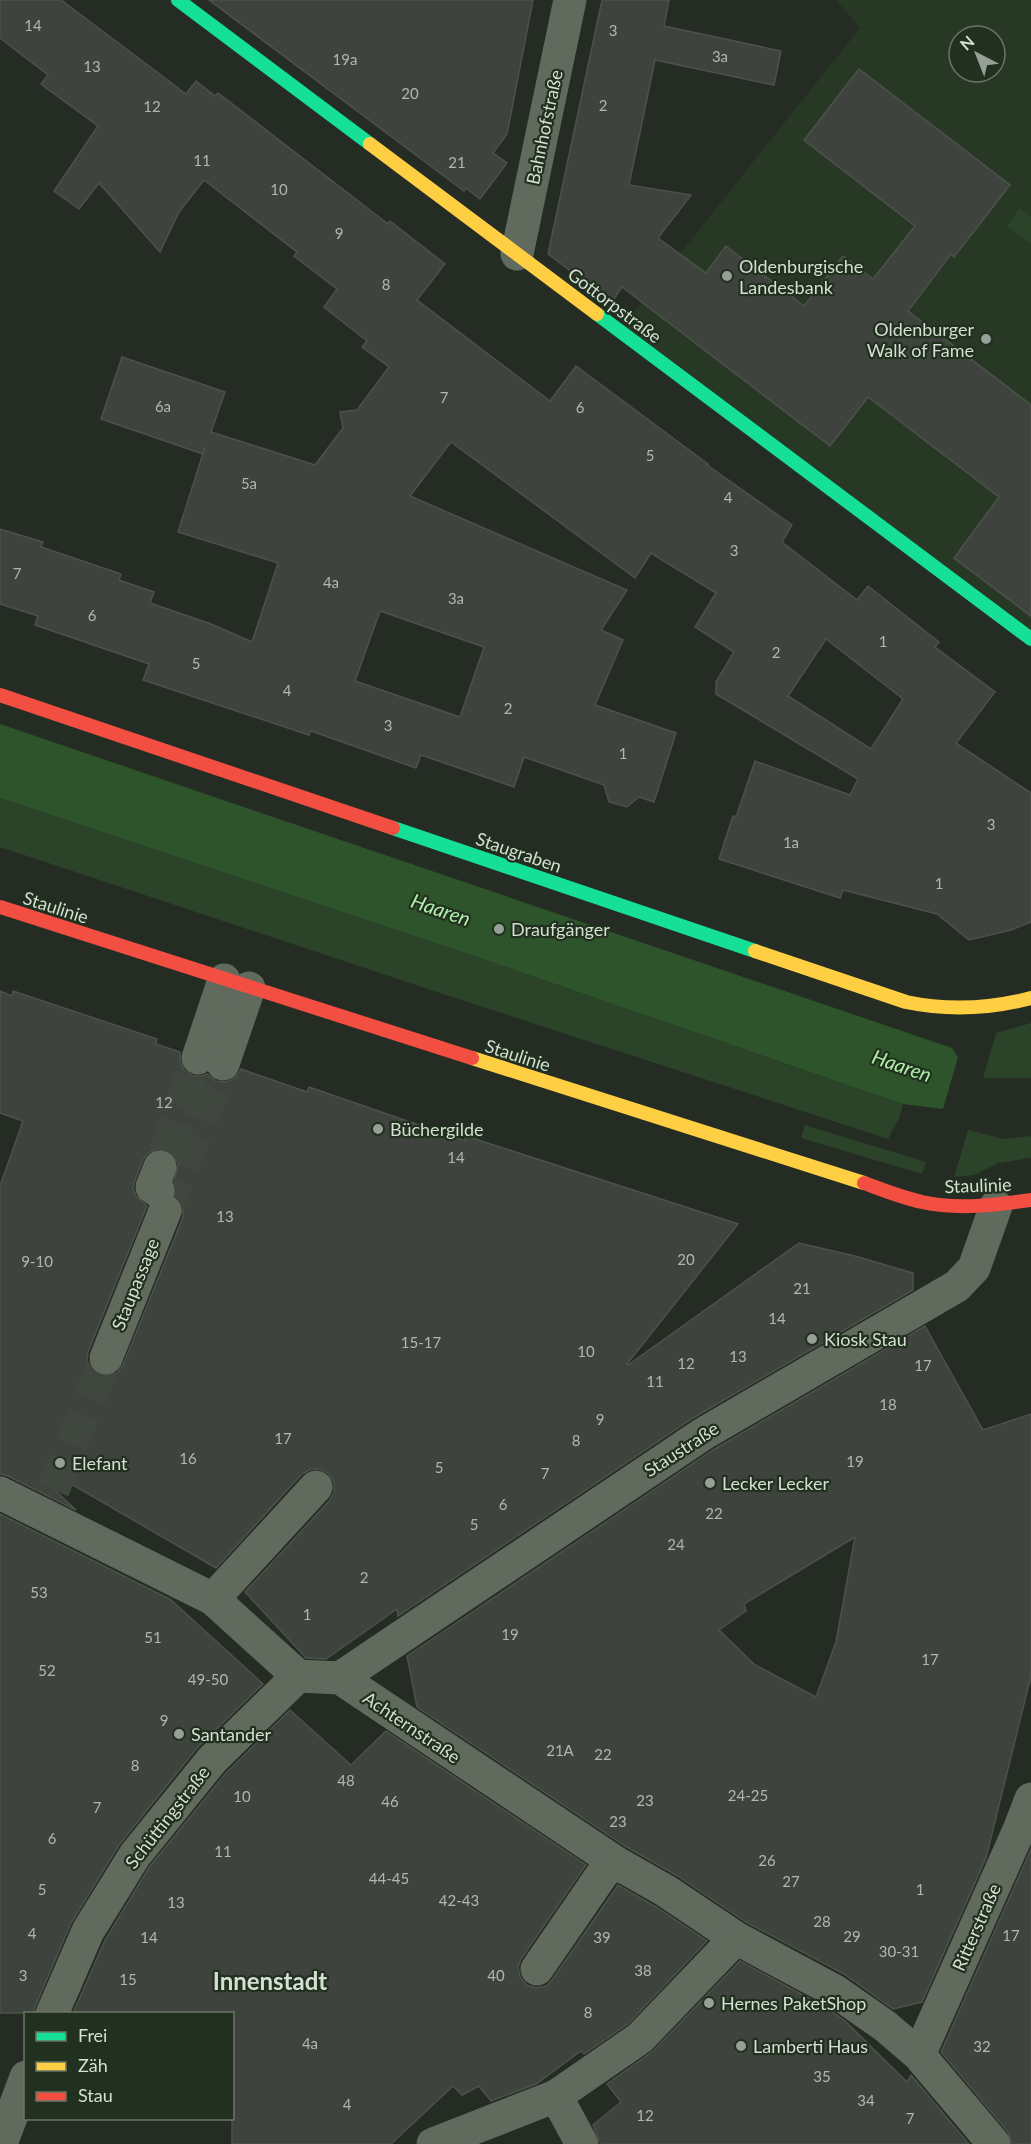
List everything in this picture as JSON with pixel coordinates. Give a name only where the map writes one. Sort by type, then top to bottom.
[{"type":"street","name":"Gottorpstraße","points":[[178,0],[1031,639]]},
{"type":"street","name":"Bahnhofstraße","points":[[517,254],[570,0]]},
{"type":"street","name":"Staugraben","points":[[0,694],[906,1002],[927,1007],[980,1008],[997,1007],[1031,998]]},
{"type":"street","name":"Staulinie","points":[[0,907],[922,1202],[968,1207],[996,1206],[1031,1200]]},
{"type":"street","points":[[210,1061],[237,984]]},
{"type":"street","name":"Staupassage","points":[[106,1358],[161,1190]]},
{"type":"street","name":"Staustraße","points":[[340,1678],[703,1434],[957,1286],[974,1268],[996,1206]]},
{"type":"street","points":[[213,1599],[316,1486]]},
{"type":"street","points":[[0,1493],[48,1502],[213,1599],[298,1676],[340,1678]]},
{"type":"street","name":"Schüttingstraße","points":[[52,2012],[88,1931],[135,1855],[212,1760],[298,1676]]},
{"type":"street","name":"Achternstraße","points":[[340,1678],[615,1862],[666,1891],[736,1938],[836,1991],[885,2025],[919,2055],[994,2144]]},
{"type":"street","name":"Ritterstraße","points":[[919,2055],[1031,1799]]},
{"type":"street","points":[[537,1969],[603,1873],[615,1862]]},
{"type":"street","points":[[433,2144],[556,2096],[640,2038],[736,1938]]},
{"type":"street","points":[[1,2144],[24,2081]]},
{"type":"street","points":[[556,2096],[582,2144]]},
{"type":"shaded area","points":[[836,0],[1031,0],[1031,641],[621,331],[639,305],[860,28]]},
{"type":"shaded area","points":[[1020,208],[1031,217],[1031,244],[1007,226]]},
{"type":"shaded area","points":[[0,798],[462,952],[903,1104],[900,1116],[888,1139],[0,847]]},
{"type":"shaded area","points":[[1031,1023],[1031,1078],[983,1078],[996,1033]]},
{"type":"shaded area","points":[[805,1125],[926,1162],[922,1174],[801,1138]]},
{"type":"shaded area","points":[[968,1130],[1005,1139],[1031,1136],[1031,1158],[999,1163],[974,1175],[954,1177]]},
{"type":"water","name":"Haaren","points":[[0,724],[952,1048],[958,1057],[943,1109],[903,1104],[462,952],[0,798]]},
{"type":"building","points":[[0,0],[61,0],[186,94],[196,81],[215,96],[218,93],[388,224],[390,221],[445,264],[417,300],[550,401],[576,366],[707,465],[792,525],[782,542],[857,600],[868,586],[939,642],[935,647],[995,692],[956,743],[1031,793],[1031,922],[1011,930],[969,940],[937,914],[843,890],[840,898],[719,859],[755,761],[850,795],[858,779],[716,694],[716,682],[734,652],[695,627],[716,593],[651,553],[635,578],[451,442],[410,496],[627,590],[601,630],[623,640],[595,705],[676,733],[654,802],[639,797],[627,807],[609,802],[604,785],[524,757],[514,787],[421,755],[416,768],[311,731],[309,735],[143,680],[149,664],[35,625],[38,616],[0,604],[0,529],[43,542],[41,547],[121,574],[119,580],[154,592],[150,603],[211,624],[252,642],[278,563],[178,532],[203,454],[101,419],[122,357],[225,392],[211,432],[315,465],[343,428],[340,412],[357,410],[389,367],[362,347],[367,341],[324,307],[337,289],[294,256],[297,252],[204,180],[179,212],[160,252],[99,183],[79,209],[54,191],[98,126],[41,84],[48,75],[0,38]],"holes":[[[380,611],[484,647],[460,717],[355,681]],[[826,639],[903,699],[871,749],[788,696]]]},
{"type":"building","points":[[209,0],[533,0],[507,134],[493,153],[507,163],[480,199],[466,188],[464,191]]},
{"type":"building","points":[[602,0],[669,0],[664,26],[781,51],[774,85],[655,60],[629,185],[691,195],[658,238],[706,273],[726,246],[804,306],[843,256],[873,279],[915,226],[804,140],[859,69],[1010,185],[954,257],[951,254],[908,311],[1031,405],[1031,616],[954,558],[999,497],[868,397],[830,446],[622,287],[612,302],[548,254]]},
{"type":"building","points":[[0,991],[12,996],[13,991],[157,1039],[156,1044],[180,1052],[180,1061],[184,1070],[193,1076],[207,1074],[216,1081],[226,1082],[236,1078],[241,1069],[307,1092],[309,1087],[465,1141],[466,1136],[738,1224],[628,1365],[799,1243],[913,1273],[913,1290],[693,1418],[398,1616],[397,1609],[326,1659],[306,1658],[245,1592],[330,1500],[334,1492],[334,1482],[328,1473],[320,1469],[311,1469],[302,1474],[216,1568],[54,1474],[47,1483],[76,1510],[0,1474],[0,1186],[23,1121],[0,1113]],"holes":[[[157,1149],[167,1150],[174,1155],[178,1164],[174,1182],[177,1192],[175,1196],[180,1200],[183,1217],[123,1365],[117,1373],[108,1377],[100,1376],[91,1369],[87,1360],[88,1352],[147,1206],[136,1196],[133,1188],[135,1180],[148,1153]]]},
{"type":"building","points":[[925,1326],[983,1430],[1031,1414],[1031,1676],[986,1858],[922,2002],[893,2009],[844,1974],[746,1922],[676,1875],[625,1846],[417,1707],[407,1656],[713,1450]],"holes":[[[855,1537],[836,1642],[816,1697],[755,1665],[719,1630],[746,1611],[744,1604]]]},
{"type":"building","points":[[0,1514],[170,1599],[263,1684],[197,1748],[119,1845],[71,1923],[34,2012],[0,2013]]},
{"type":"building","points":[[290,1710],[351,1765],[386,1731],[586,1865],[521,1959],[518,1967],[520,1977],[527,1985],[536,1988],[546,1986],[552,1980],[618,1885],[707,1941],[628,2024],[584,2054],[581,2051],[536,2084],[491,2101],[479,2086],[462,2095],[453,2086],[391,2144],[232,2144],[234,2012],[73,2012],[105,1940],[150,1866],[226,1773]]},
{"type":"building","points":[[1031,1849],[1031,2144],[1012,2144],[1008,2132],[941,2052]]},
{"type":"building","points":[[740,1961],[825,2007],[844,2020],[907,2082],[911,2075],[969,2144],[601,2144],[593,2125],[621,2102],[607,2084],[653,2051]]},
{"type":"tunnel","points":[[165,1153],[198,1058]]},
{"type":"tunnel","points":[[165,1211],[223,1064]]},
{"type":"tunnel","points":[[53,1490],[106,1358]]},
{"type":"traffic: fast","points":[[178,0],[370,144]]},
{"type":"traffic: fast","points":[[597,314],[1031,639]]},
{"type":"traffic: fast","points":[[393,828],[755,951]]},
{"type":"traffic: slow","points":[[370,144],[597,314]]},
{"type":"traffic: slow","points":[[755,951],[906,1002],[922,1005],[969,1008],[1000,1005],[1031,998]]},
{"type":"traffic: slow","points":[[472,1058],[864,1183]]},
{"type":"traffic: jam","points":[[0,695],[393,828]]},
{"type":"traffic: jam","points":[[0,907],[472,1058]]},
{"type":"traffic: jam","points":[[864,1183],[922,1202],[949,1206],[977,1206],[1031,1200]]},
{"type":"place","name":"Oldenburgische Landesbank","points":[[727,276]]},
{"type":"place","name":"Oldenburger Walk of Fame","points":[[986,339]]},
{"type":"place","name":"Draufgänger","points":[[499,929]]},
{"type":"place","name":"Büchergilde","points":[[378,1129]]},
{"type":"place","name":"Kiosk Stau","points":[[812,1339]]},
{"type":"place","name":"Elefant","points":[[60,1463]]},
{"type":"place","name":"Lecker Lecker","points":[[710,1483]]},
{"type":"place","name":"Santander","points":[[179,1734]]},
{"type":"place","name":"Hernes PaketShop","points":[[709,2003]]},
{"type":"place","name":"Lamberti Haus","points":[[741,2046]]},
{"type":"district","name":"Innenstadt","points":[[270,1980]]}]
